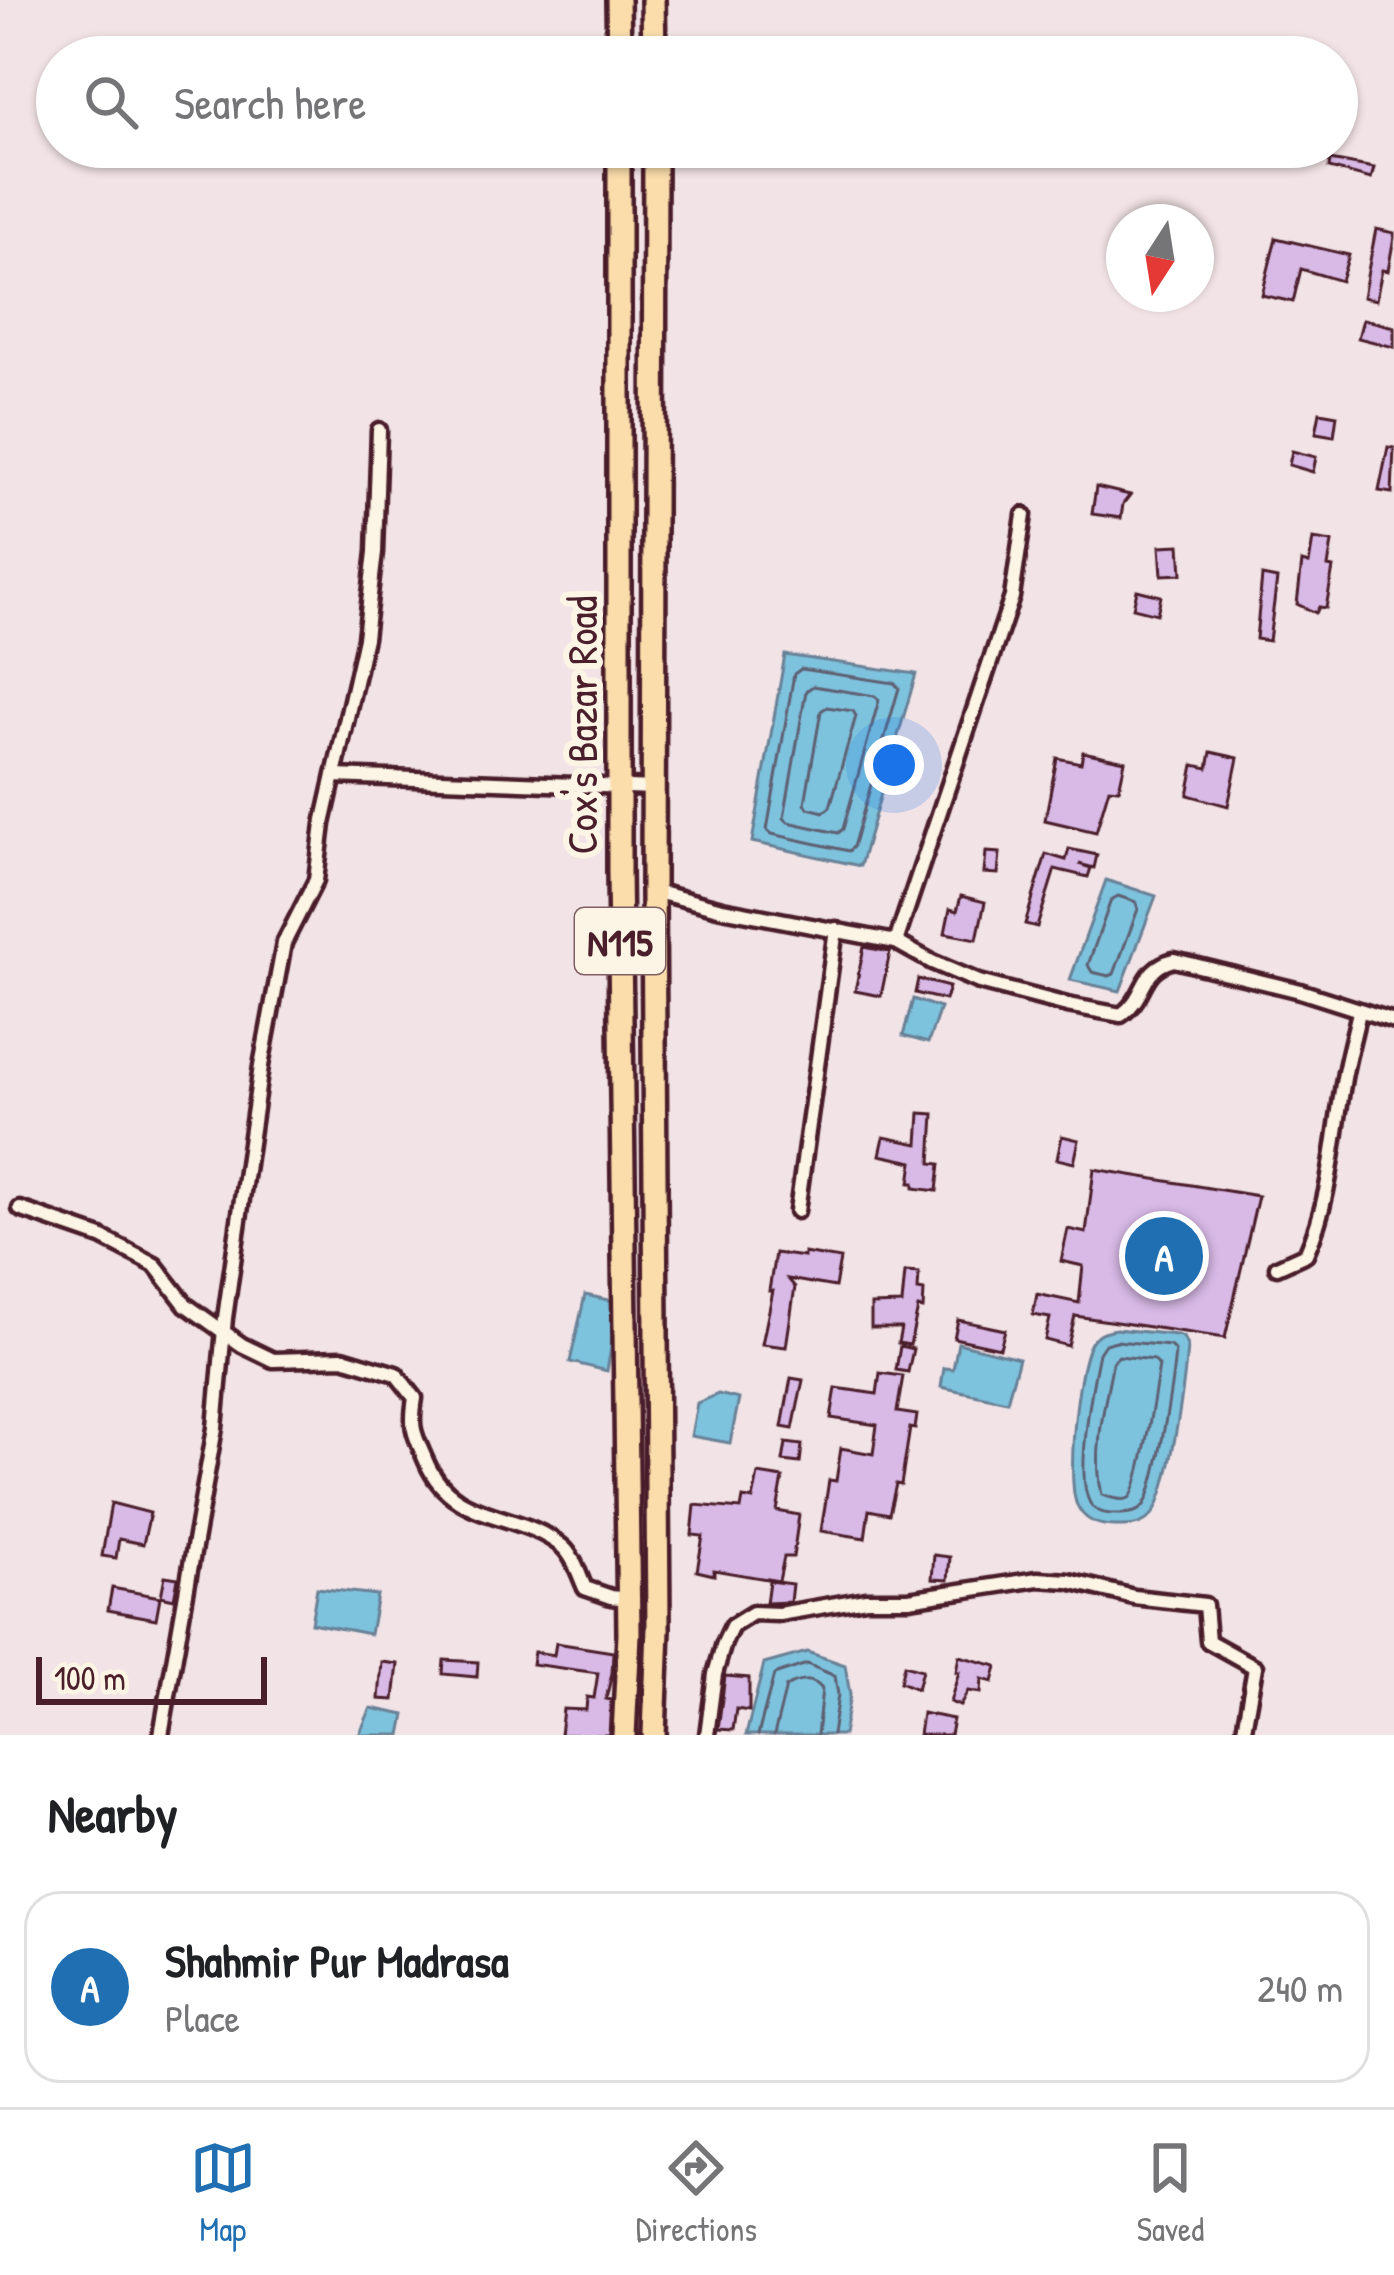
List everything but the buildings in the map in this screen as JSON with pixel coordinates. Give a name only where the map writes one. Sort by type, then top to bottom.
[{"type":"highway","points":[[618,0],[619,36]]},
{"type":"highway","points":[[653,0],[654,36]]},
{"type":"highway","name":"Cox's Bazar Road","points":[[619,168],[629,1634],[624,1735]]},
{"type":"highway","name":"Cox's Bazar Road","points":[[654,1735],[658,1580],[655,168]]},
{"type":"street","points":[[161,1735],[215,1428],[224,1330],[276,984],[284,944],[316,880],[322,824],[365,638],[375,552],[379,430]]},
{"type":"street","points":[[896,942],[1012,597],[1024,515]]},
{"type":"street","points":[[334,776],[655,788]]},
{"type":"street","points":[[653,891],[722,910],[896,942],[980,982],[1121,1015],[1141,995],[1147,975],[1158,964],[1174,960],[1394,1021]]},
{"type":"street","points":[[797,1211],[836,929]]},
{"type":"street","points":[[1277,1267],[1306,1254],[1318,1229],[1359,1012]]},
{"type":"street","points":[[20,1209],[101,1237],[155,1265],[186,1305],[242,1345],[273,1360],[344,1358],[396,1374],[415,1398],[411,1425],[434,1482],[459,1503],[545,1535],[568,1551],[585,1588],[628,1599]]},
{"type":"street","points":[[707,1735],[724,1643],[732,1626],[753,1612],[909,1599],[1038,1580],[1069,1581],[1134,1597],[1205,1605],[1208,1641],[1255,1667],[1243,1735]]},
{"type":"water","points":[[785,655],[916,674],[860,866],[752,842]]},
{"type":"water","points":[[1106,880],[1156,896],[1120,991],[1070,980]]},
{"type":"water","points":[[913,999],[940,1008],[928,1043],[903,1036]]},
{"type":"water","points":[[585,1295],[614,1301],[607,1371],[570,1362]]},
{"type":"water","points":[[1116,1329],[1177,1335],[1187,1346],[1164,1487],[1150,1517],[1129,1526],[1093,1522],[1077,1505],[1074,1492],[1073,1449],[1087,1353],[1097,1336]]},
{"type":"water","points":[[958,1343],[1019,1358],[1007,1401],[941,1387],[944,1368],[953,1369]]},
{"type":"water","points":[[718,1394],[739,1399],[730,1443],[691,1436],[697,1403]]},
{"type":"water","points":[[317,1588],[377,1595],[370,1634],[311,1623]]},
{"type":"water","points":[[807,1652],[845,1665],[850,1695],[843,1735],[746,1735],[764,1664]]},
{"type":"water","points":[[371,1708],[405,1715],[401,1735],[359,1735]]},
{"type":"place","name":"Shahmir Pur Madrasa","points":[[1164,1256]]}]
